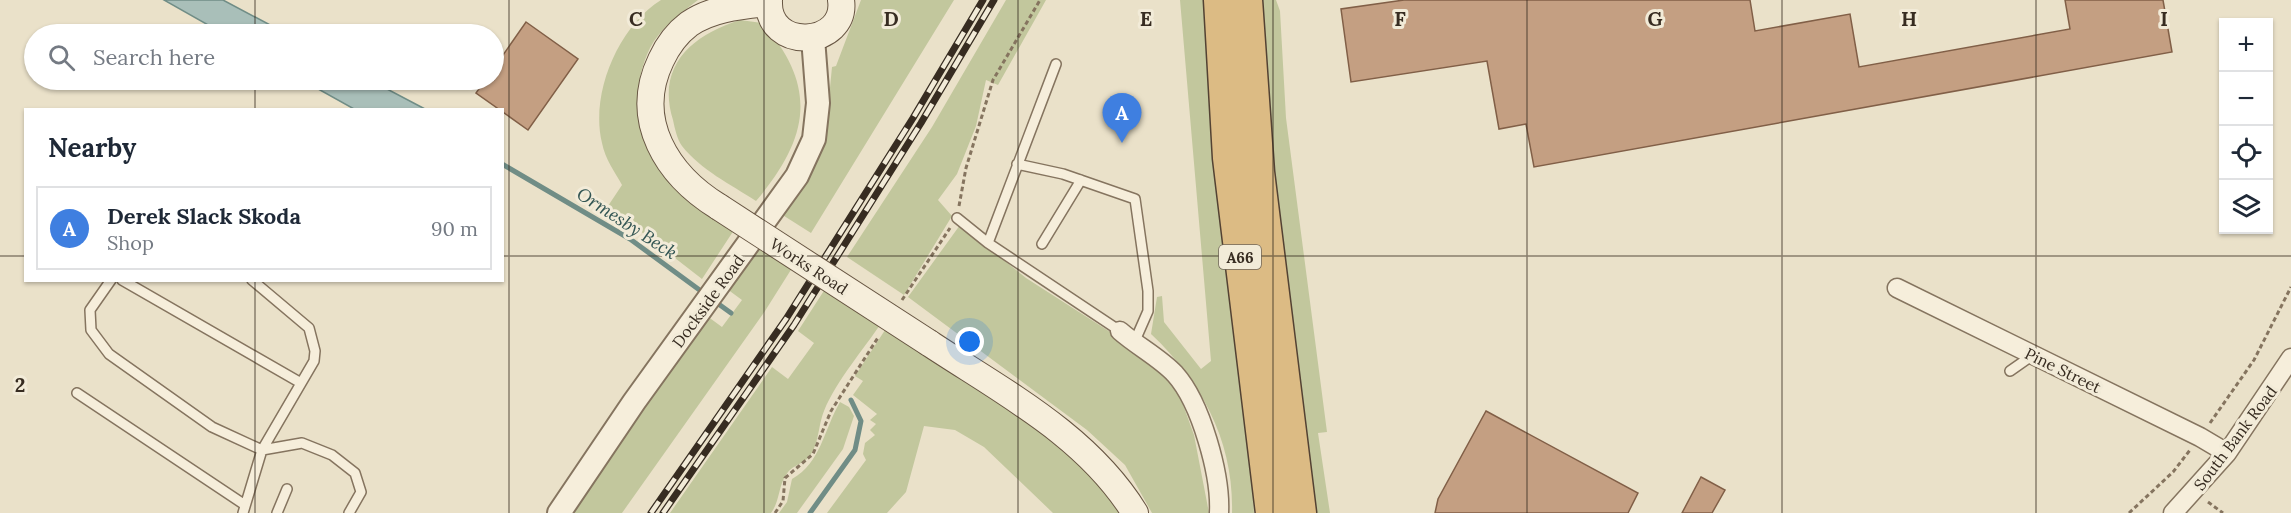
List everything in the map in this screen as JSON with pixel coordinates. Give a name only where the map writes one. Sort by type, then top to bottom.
[{"type":"highway","name":"A66","points":[[1219,0],[1228,158],[1272,513]]},
{"type":"highway","name":"A66","points":[[1247,0],[1259,172],[1301,513]]},
{"type":"main road","points":[[769,1],[776,24],[788,34],[798,38],[813,38],[829,30],[838,19],[841,0]]},
{"type":"main road","name":"Works Road","points":[[769,1],[715,11],[688,25],[668,47],[657,69],[651,91],[651,118],[655,138],[666,160],[683,180],[719,207],[929,343],[1076,442],[1118,485],[1135,513]]},
{"type":"street","name":"Dockside Road","points":[[559,513],[634,402],[723,282],[797,176],[814,139],[818,103],[813,38]]},
{"type":"street","name":"Pine Street","points":[[1897,288],[2200,437],[2227,453]]},
{"type":"street","points":[[1120,331],[1175,375],[1196,410],[1211,447],[1219,513]]},
{"type":"street","name":"South Bank Road","points":[[2173,513],[2227,453],[2291,358]]},
{"type":"lane","points":[[988,243],[1056,64]]},
{"type":"lane","points":[[1017,164],[1081,180],[1135,199],[1148,291],[1148,311],[1134,343]]},
{"type":"lane","points":[[1042,244],[1081,180]]},
{"type":"lane","points":[[957,218],[988,243],[1120,331]]},
{"type":"lane","points":[[110,282],[90,310],[92,330],[109,354],[212,427],[262,450],[302,443],[332,455],[355,473],[361,492],[349,513]]},
{"type":"lane","points":[[125,282],[301,383]]},
{"type":"lane","points":[[77,393],[244,509],[262,450],[314,361],[315,351],[309,328],[254,282]]},
{"type":"lane","points":[[2010,372],[2033,355]]},
{"type":"lane","points":[[277,513],[286,489]]},
{"type":"path","points":[[898,306],[957,218],[966,168],[993,80],[1040,0]]},
{"type":"path","points":[[2129,513],[2173,472],[2200,437],[2254,360],[2291,287]]},
{"type":"path","points":[[775,513],[783,501],[785,478],[813,454],[831,411],[880,335]]},
{"type":"green space","points":[[661,0],[698,0],[665,27],[650,48],[640,81],[638,115],[647,148],[666,177],[690,198],[734,230],[702,279],[608,206],[622,185],[603,149],[599,124],[604,83],[620,44],[632,27]]},
{"type":"green space","points":[[861,0],[954,0],[811,233],[781,214],[825,139],[832,67],[836,66]]},
{"type":"green space","points":[[1006,0],[1046,0],[998,85],[986,80],[976,126],[957,174],[938,200],[952,216],[904,295],[847,257],[932,127]]},
{"type":"green space","points":[[1180,0],[1210,0],[1248,376],[1254,513],[1232,513],[1227,462],[1221,438],[1211,415],[1200,393],[1185,372],[1151,334],[1157,297],[1162,296],[1164,322],[1201,369],[1211,361]]},
{"type":"green space","points":[[1261,0],[1276,0],[1280,11],[1286,118],[1327,432],[1318,433],[1330,513],[1314,513],[1276,217]]},
{"type":"green space","points":[[740,20],[762,23],[780,46],[793,69],[799,91],[800,112],[796,134],[774,178],[756,201],[707,169],[682,146],[676,134],[669,101],[674,69],[682,55],[707,34]]},
{"type":"green space","points":[[960,225],[1026,278],[1132,346],[1177,388],[1194,435],[1209,513],[1152,513],[1125,465],[1087,430],[908,297]]},
{"type":"green space","points":[[759,242],[794,265],[765,311],[622,513],[571,513],[707,316],[722,327],[742,300],[727,289]]},
{"type":"green space","points":[[827,286],[882,322],[829,400],[814,449],[807,459],[788,472],[771,513],[670,513],[772,367],[788,379],[814,343],[798,331]]},
{"type":"green space","points":[[887,327],[949,366],[1084,462],[1120,513],[1053,513],[984,447],[955,430],[924,426],[906,492],[887,513],[827,513],[866,460],[863,454],[865,443],[875,435],[870,430],[876,424],[870,420],[877,414],[853,395],[863,381],[855,376]]},
{"type":"green space","points":[[840,402],[849,407],[854,416],[843,449],[797,513],[779,513],[787,502],[792,479],[802,472],[816,455]]},
{"type":"water","points":[[164,0],[223,0],[268,24],[206,24]]},
{"type":"water","points":[[320,90],[389,90],[423,108],[352,108]]},
{"type":"building","points":[[1404,0],[1750,0],[1755,31],[1850,14],[1859,67],[2070,29],[2065,0],[2163,0],[2172,52],[1534,167],[1526,124],[1499,129],[1487,61],[1351,82],[1341,9]]},
{"type":"building","points":[[526,22],[578,59],[528,130],[504,113],[504,108],[497,108],[476,93],[478,90],[504,90],[504,54]]},
{"type":"building","points":[[1486,411],[1638,493],[1628,513],[1435,513],[1438,499]]},
{"type":"building","points":[[1701,477],[1725,490],[1712,513],[1682,513]]},
{"type":"waterway","name":"Ormesby Beck","points":[[504,165],[630,239],[705,294]]},
{"type":"waterway","name":"Ormesby Beck","points":[[713,300],[731,313]]},
{"type":"waterway","name":"Ormesby Beck","points":[[810,513],[855,450],[861,421],[851,400]]},
{"type":"railway","points":[[651,513],[786,319],[913,118],[983,0]]},
{"type":"railway","points":[[663,513],[794,325],[921,123],[994,0]]},
{"type":"place","name":"Derek Slack Skoda","points":[[1122,143]]}]
